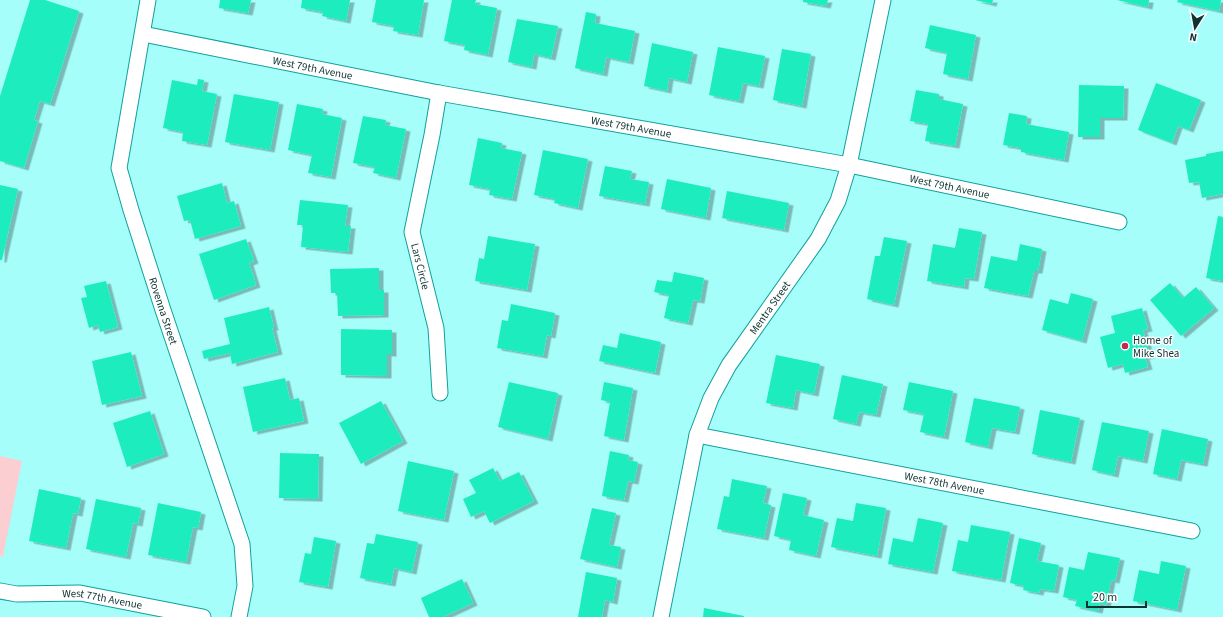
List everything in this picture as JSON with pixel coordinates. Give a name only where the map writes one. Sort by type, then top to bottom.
[{"type":"street","name":"Rovenna Street","points":[[148,0],[119,168],[163,310],[242,544],[245,586],[239,617]]},
{"type":"street","name":"Mentra Street","points":[[661,617],[697,435],[711,398],[729,364],[818,239],[838,201],[849,165],[883,0]]},
{"type":"street","name":"West 79th Avenue","points":[[143,34],[439,93],[849,165],[1119,222]]},
{"type":"street","name":"Lars Circle","points":[[439,93],[412,232],[436,328],[440,393]]},
{"type":"street","name":"West 78th Avenue","points":[[697,435],[1192,531]]},
{"type":"street","name":"West 77th Avenue","points":[[0,591],[17,594],[80,593],[203,617]]},
{"type":"shaded area","points":[[0,456],[22,461],[3,557],[0,556]]},
{"type":"building","points":[[30,0],[45,0],[79,11],[50,104],[40,101],[34,120],[38,121],[24,168],[0,161],[0,96]]},
{"type":"building","points":[[220,0],[251,0],[248,13],[219,8]]},
{"type":"building","points":[[302,0],[350,0],[346,21],[322,16],[323,12],[301,8]]},
{"type":"building","points":[[376,0],[424,0],[418,35],[393,31],[394,26],[372,22]]},
{"type":"building","points":[[452,0],[476,0],[475,4],[497,8],[488,55],[464,50],[465,45],[444,41]]},
{"type":"building","points":[[803,0],[828,0],[826,6],[803,2]]},
{"type":"building","points":[[975,0],[993,0],[992,4]]},
{"type":"building","points":[[1117,0],[1149,0],[1148,7]]},
{"type":"building","points":[[1178,0],[1221,0],[1219,11],[1177,2]]},
{"type":"building","points":[[586,12],[596,14],[595,23],[635,31],[629,62],[606,57],[603,74],[575,68]]},
{"type":"building","points":[[517,19],[558,26],[551,58],[534,54],[532,67],[508,62]]},
{"type":"building","points":[[930,25],[976,35],[968,79],[943,74],[947,53],[925,48]]},
{"type":"building","points":[[652,43],[693,52],[687,82],[669,78],[667,91],[644,86]]},
{"type":"building","points":[[718,47],[765,56],[759,86],[743,83],[739,101],[709,95]]},
{"type":"building","points":[[782,49],[811,54],[802,106],[773,100]]},
{"type":"building","points":[[198,79],[204,80],[202,91],[217,94],[207,145],[182,141],[183,132],[163,128],[172,80],[197,85]]},
{"type":"building","points":[[1156,83],[1201,100],[1189,130],[1178,126],[1172,143],[1138,130]]},
{"type":"building","points":[[1079,85],[1124,86],[1123,118],[1100,118],[1100,137],[1078,137]]},
{"type":"building","points":[[916,90],[939,94],[939,99],[963,104],[955,146],[925,141],[928,124],[910,121]]},
{"type":"building","points":[[234,94],[279,102],[270,150],[225,142]]},
{"type":"building","points":[[297,104],[323,109],[322,114],[342,118],[331,177],[308,173],[312,155],[288,150]]},
{"type":"building","points":[[1009,113],[1027,116],[1026,124],[1069,132],[1064,160],[1021,152],[1021,148],[1003,145]]},
{"type":"building","points":[[363,116],[386,120],[385,125],[406,129],[396,178],[373,173],[375,167],[353,163]]},
{"type":"building","points":[[478,138],[502,143],[501,148],[522,152],[512,199],[489,195],[490,189],[469,185]]},
{"type":"building","points":[[543,150],[588,159],[578,208],[554,203],[555,199],[534,195]]},
{"type":"building","points":[[1223,151],[1223,194],[1202,198],[1199,182],[1189,183],[1185,160]]},
{"type":"building","points":[[605,166],[632,171],[630,179],[649,182],[645,204],[599,196]]},
{"type":"building","points":[[667,179],[711,188],[706,218],[661,209]]},
{"type":"building","points":[[222,183],[227,203],[234,201],[241,226],[195,239],[190,220],[184,221],[177,196]]},
{"type":"building","points":[[0,185],[18,189],[2,260],[0,260]]},
{"type":"building","points":[[727,191],[789,203],[784,230],[722,218]]},
{"type":"building","points":[[300,200],[348,205],[345,226],[351,226],[348,252],[301,247],[303,225],[297,225]]},
{"type":"building","points":[[1218,216],[1223,217],[1223,281],[1206,278]]},
{"type":"building","points":[[959,228],[982,232],[974,279],[965,278],[964,287],[927,281],[933,244],[955,248]]},
{"type":"building","points":[[488,236],[535,244],[527,290],[475,281],[479,258],[484,259]]},
{"type":"building","points":[[884,237],[907,241],[894,305],[867,299],[875,256],[880,256]]},
{"type":"building","points":[[246,239],[254,261],[249,263],[256,285],[214,300],[199,254]]},
{"type":"building","points":[[1020,244],[1042,249],[1038,271],[1034,271],[1028,296],[984,288],[991,256],[1017,261]]},
{"type":"building","points":[[379,268],[379,290],[384,290],[384,315],[338,316],[337,293],[331,293],[330,269]]},
{"type":"building","points":[[674,272],[704,278],[700,301],[693,300],[688,323],[664,318],[669,295],[654,292],[657,280],[672,282]]},
{"type":"building","points":[[106,281],[118,327],[100,332],[98,325],[89,328],[81,298],[87,297],[84,286]]},
{"type":"building","points":[[1170,283],[1183,298],[1196,287],[1214,308],[1181,336],[1150,300]]},
{"type":"building","points":[[1071,293],[1093,299],[1082,341],[1042,330],[1050,299],[1068,304]]},
{"type":"building","points":[[511,304],[555,313],[551,336],[547,335],[543,356],[497,348],[502,320],[508,321]]},
{"type":"building","points":[[269,307],[278,352],[232,364],[230,353],[204,359],[202,351],[230,344],[224,318]]},
{"type":"building","name":"Home of Mike Shea","points":[[1142,308],[1148,329],[1143,330],[1150,356],[1145,357],[1148,367],[1125,373],[1123,364],[1108,368],[1100,337],[1115,333],[1111,316]]},
{"type":"building","points":[[341,329],[392,330],[392,354],[387,354],[387,376],[341,375]]},
{"type":"building","points":[[620,333],[661,342],[655,373],[599,361],[603,345],[617,348]]},
{"type":"building","points":[[131,352],[142,396],[102,405],[92,361]]},
{"type":"building","points":[[776,355],[820,364],[814,394],[796,390],[793,408],[766,403]]},
{"type":"building","points":[[842,375],[883,384],[876,415],[859,412],[856,424],[833,419]]},
{"type":"building","points":[[285,378],[290,400],[299,398],[304,421],[253,432],[243,387]]},
{"type":"building","points":[[509,382],[558,393],[548,439],[498,427]]},
{"type":"building","points":[[604,382],[633,388],[624,440],[604,436],[610,402],[601,400]]},
{"type":"building","points":[[909,382],[953,391],[944,437],[920,432],[924,414],[903,410]]},
{"type":"building","points":[[974,398],[1020,407],[1015,432],[992,428],[988,447],[965,442]]},
{"type":"building","points":[[381,401],[403,441],[361,464],[339,423]]},
{"type":"building","points":[[1040,410],[1080,418],[1071,462],[1032,454]]},
{"type":"building","points":[[150,411],[164,454],[127,467],[113,423]]},
{"type":"building","points":[[1102,422],[1149,431],[1143,461],[1118,456],[1114,475],[1092,470]]},
{"type":"building","points":[[1162,429],[1208,439],[1203,464],[1181,460],[1177,479],[1153,474]]},
{"type":"building","points":[[610,451],[629,455],[628,460],[638,462],[634,482],[628,481],[624,500],[602,496]]},
{"type":"building","points":[[280,453],[319,454],[318,499],[279,498]]},
{"type":"building","points":[[408,461],[454,471],[444,520],[398,511]]},
{"type":"building","points":[[493,468],[500,481],[519,472],[534,501],[490,523],[484,511],[471,517],[463,499],[476,493],[469,480]]},
{"type":"building","points":[[732,479],[767,486],[763,503],[771,505],[764,538],[717,529],[724,496],[729,497]]},
{"type":"building","points":[[39,489],[81,498],[78,514],[73,513],[66,548],[29,541]]},
{"type":"building","points":[[783,493],[807,498],[803,515],[824,520],[816,556],[789,550],[791,540],[774,536]]},
{"type":"building","points":[[96,499],[141,508],[138,524],[133,523],[126,557],[86,549]]},
{"type":"building","points":[[158,503],[201,512],[198,528],[193,527],[186,562],[148,555]]},
{"type":"building","points":[[856,503],[886,508],[877,556],[831,547],[837,518],[853,521]]},
{"type":"building","points":[[592,508],[616,513],[609,545],[621,547],[617,567],[580,559]]},
{"type":"building","points":[[918,518],[943,523],[933,572],[888,564],[893,538],[913,542]]},
{"type":"building","points":[[971,525],[1010,532],[1001,580],[952,571],[958,540],[968,542]]},
{"type":"building","points":[[376,534],[418,542],[412,572],[394,568],[391,584],[360,578],[367,543],[374,544]]},
{"type":"building","points":[[314,537],[336,541],[328,587],[299,582],[305,553],[311,554]]},
{"type":"building","points":[[1019,538],[1041,543],[1037,561],[1059,565],[1054,591],[1040,589],[1039,593],[1023,590],[1024,586],[1010,583]]},
{"type":"building","points":[[1088,552],[1120,558],[1115,581],[1111,580],[1106,605],[1100,603],[1098,611],[1075,606],[1077,600],[1063,597],[1069,567],[1084,570]]},
{"type":"building","points":[[1161,561],[1186,566],[1177,610],[1133,601],[1139,570],[1159,574]]},
{"type":"building","points":[[586,572],[617,578],[613,602],[605,600],[602,617],[578,617]]},
{"type":"building","points":[[462,579],[473,603],[443,617],[429,617],[421,598]]},
{"type":"building","points":[[704,608],[744,616],[744,617],[703,617]]},
{"type":"place","name":"Home of Mike Shea","points":[[1125,346]]}]
